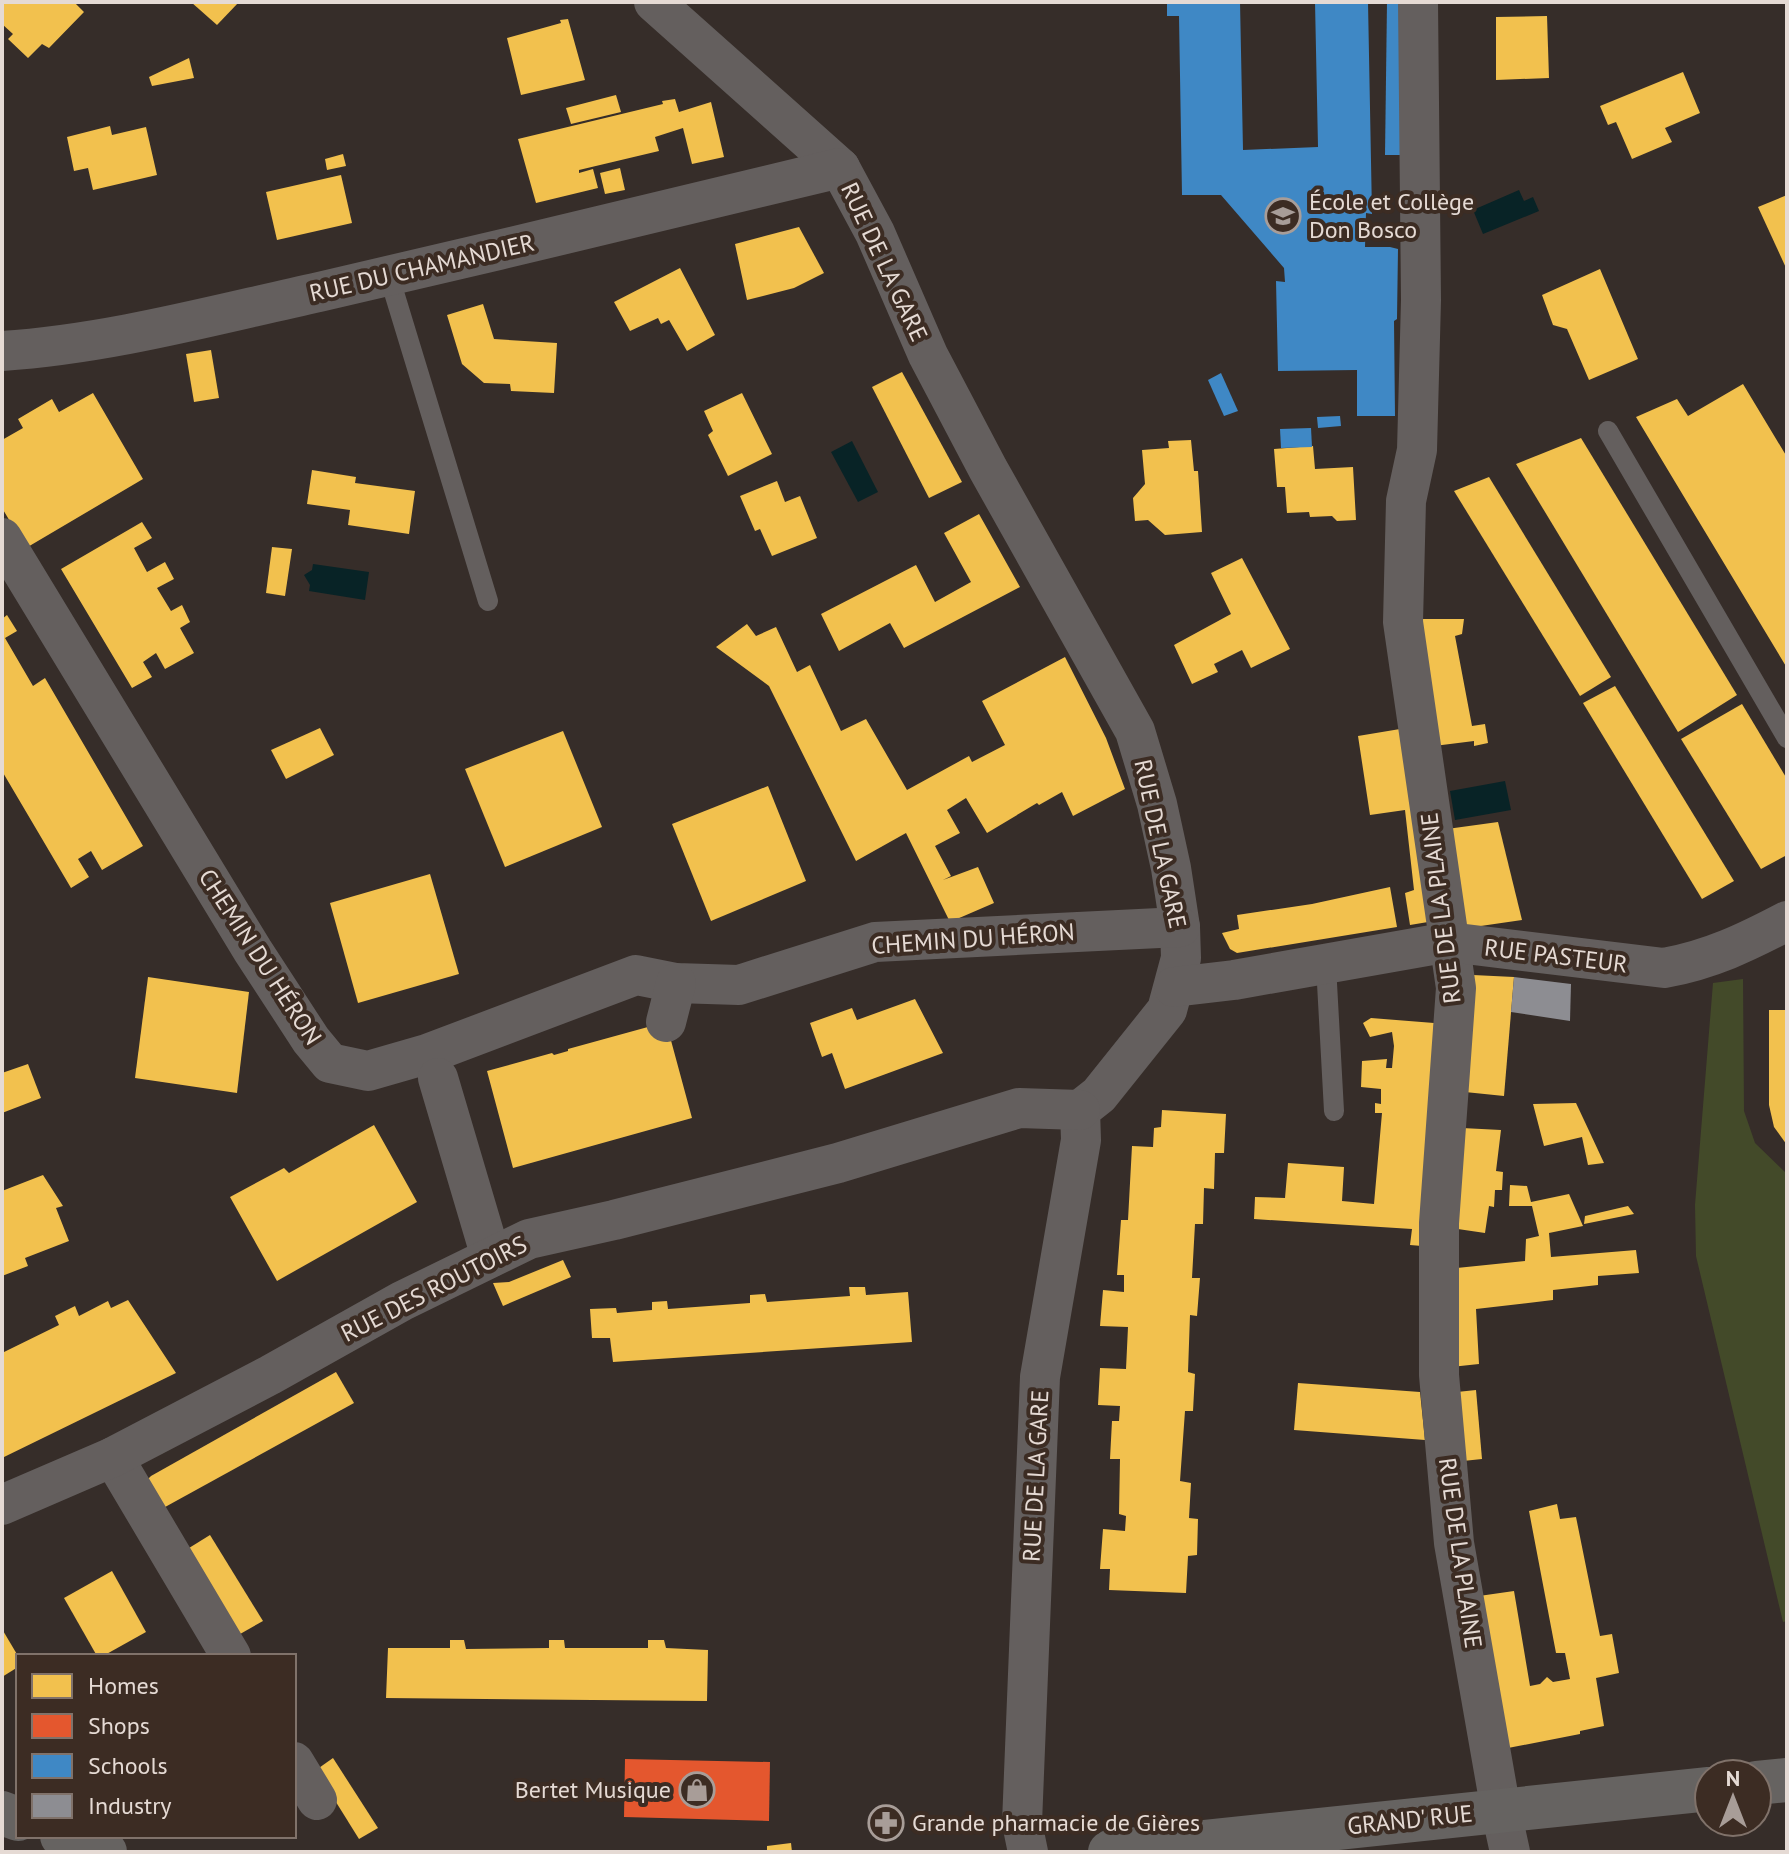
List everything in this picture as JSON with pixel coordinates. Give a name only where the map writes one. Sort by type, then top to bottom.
[{"type":"main road","name":"GRAND' RUE","points":[[1110,1852],[1506,1832],[1693,1792]]},
{"type":"main road","points":[[67,1838],[105,1852]]},
{"type":"street","name":"RUE DE LA GARE","points":[[654,2],[840,168],[875,233],[928,355],[988,469],[1135,731],[1157,804],[1180,927],[1181,958],[1167,1010],[1099,1095],[1080,1110],[1081,1140],[1040,1377],[1022,1807],[1028,1852]]},
{"type":"street","name":"RUE DE LA PLAINE","points":[[1418,2],[1421,300],[1417,450],[1406,501],[1403,622],[1456,988],[1439,1223],[1439,1375],[1454,1543],[1506,1832]]},
{"type":"street","name":"RUE DU CHAMANDIER","points":[[2,351],[125,335],[389,276],[840,168]]},
{"type":"street","name":"CHEMIN DU HÉRON","points":[[2,538],[253,951],[311,1040],[330,1063],[368,1071],[427,1054],[636,975],[676,983],[739,985],[875,942],[1180,927]]},
{"type":"street","name":"RUE PASTEUR","points":[[1174,987],[1326,965],[1449,942],[1664,968],[1696,963],[1736,948],[1787,921]]},
{"type":"street","points":[[666,1022],[676,983]]},
{"type":"street","points":[[438,1078],[491,1257]]},
{"type":"street","name":"RUE DES ROUTOIRS","points":[[2,1505],[113,1457],[270,1375],[402,1301],[529,1239],[838,1163],[1019,1108],[1080,1110]]},
{"type":"street","points":[[113,1457],[230,1654]]},
{"type":"street","points":[[296,1765],[317,1800]]},
{"type":"lane","points":[[389,276],[488,601]]},
{"type":"lane","points":[[1608,431],[1787,738]]},
{"type":"lane","points":[[1326,965],[1334,1111]]},
{"type":"green space","points":[[1743,979],[1744,1111],[1755,1143],[1787,1174],[1787,1621],[1783,1622],[1696,1256],[1695,1205],[1713,983]]},
{"type":"water","points":[[1519,190],[1524,201],[1533,197],[1539,211],[1483,234],[1473,210]]},
{"type":"water","points":[[852,441],[878,492],[858,502],[831,452]]},
{"type":"water","points":[[313,564],[369,572],[365,600],[309,591],[310,585],[304,575],[312,570]]},
{"type":"water","points":[[1505,781],[1511,810],[1455,820],[1450,791]]},
{"type":"building: Homes","points":[[2,2],[74,2],[84,12],[49,48],[42,44],[28,58],[8,39],[13,34],[2,24]]},
{"type":"building: Homes","points":[[191,2],[239,2],[217,25]]},
{"type":"building: Homes","points":[[1547,16],[1549,78],[1496,80],[1496,17]]},
{"type":"building: Homes","points":[[568,19],[585,80],[521,95],[507,38]]},
{"type":"building: Homes","points":[[189,58],[194,78],[152,86],[149,77]]},
{"type":"building: Homes","points":[[1683,72],[1700,113],[1665,128],[1672,142],[1632,159],[1616,122],[1608,125],[1600,106]]},
{"type":"building: Homes","points":[[616,95],[621,112],[571,124],[566,108]]},
{"type":"building: Homes","points":[[675,99],[679,112],[711,102],[724,157],[692,164],[683,128],[655,137],[659,151],[579,170],[579,173],[593,169],[598,188],[536,203],[518,139]]},
{"type":"building: Homes","points":[[110,126],[112,135],[146,127],[157,175],[93,190],[88,168],[74,171],[67,137]]},
{"type":"building: Homes","points":[[343,154],[346,166],[327,170],[325,159]]},
{"type":"building: Homes","points":[[620,168],[625,190],[605,194],[600,173]]},
{"type":"building: Homes","points":[[341,175],[352,223],[277,240],[266,192]]},
{"type":"building: Homes","points":[[1787,195],[1787,270],[1758,207]]},
{"type":"building: Homes","points":[[799,227],[824,273],[794,288],[747,300],[735,244]]},
{"type":"building: Homes","points":[[680,268],[715,335],[687,351],[669,320],[661,324],[658,318],[630,331],[614,302]]},
{"type":"building: Homes","points":[[1600,269],[1638,359],[1589,380],[1567,329],[1553,325],[1542,295]]},
{"type":"building: Homes","points":[[483,304],[494,339],[557,343],[554,393],[511,391],[510,384],[484,383],[462,364],[447,315]]},
{"type":"building: Homes","points":[[211,350],[219,398],[194,402],[186,354]]},
{"type":"building: Homes","points":[[902,372],[962,482],[929,498],[872,387]]},
{"type":"building: Homes","points":[[1743,384],[1787,457],[1787,668],[1636,417],[1677,399],[1688,416]]},
{"type":"building: Homes","points":[[93,393],[143,479],[26,548],[2,508],[2,440],[23,428],[18,419],[52,399],[59,412]]},
{"type":"building: Homes","points":[[742,393],[772,454],[728,476],[708,435],[713,431],[704,411]]},
{"type":"building: Homes","points":[[1581,438],[1737,695],[1678,732],[1516,464]]},
{"type":"building: Homes","points":[[1191,440],[1194,471],[1198,471],[1202,532],[1165,535],[1148,520],[1135,521],[1133,498],[1145,484],[1142,450],[1169,448],[1168,441]]},
{"type":"building: Homes","points":[[1313,446],[1315,469],[1353,467],[1356,520],[1337,521],[1332,516],[1310,517],[1309,512],[1287,513],[1285,487],[1277,487],[1274,449]]},
{"type":"building: Homes","points":[[312,470],[356,477],[355,483],[415,491],[409,534],[348,525],[350,510],[307,504]]},
{"type":"building: Homes","points":[[1489,477],[1611,677],[1580,696],[1454,491]]},
{"type":"building: Homes","points":[[777,481],[785,502],[800,496],[817,538],[772,556],[760,529],[755,531],[740,496]]},
{"type":"building: Homes","points":[[979,514],[1020,587],[904,648],[890,623],[839,651],[821,614],[916,565],[935,602],[971,582],[944,533]]},
{"type":"building: Homes","points":[[142,522],[152,538],[134,548],[147,572],[165,562],[174,579],[157,588],[171,611],[182,605],[190,622],[180,628],[194,653],[165,669],[156,653],[143,662],[152,677],[132,688],[61,569]]},
{"type":"building: Homes","points":[[272,547],[292,549],[285,596],[266,593]]},
{"type":"building: Homes","points":[[1242,558],[1290,649],[1251,668],[1242,650],[1214,664],[1218,672],[1192,684],[1174,645],[1231,614],[1211,573]]},
{"type":"building: Homes","points":[[7,615],[17,631],[5,638],[33,686],[45,678],[143,846],[102,870],[91,851],[78,859],[89,877],[71,888],[2,771],[2,619]]},
{"type":"building: Homes","points":[[1419,619],[1464,619],[1462,634],[1455,636],[1472,726],[1485,724],[1488,743],[1474,746],[1474,741],[1434,746]]},
{"type":"building: Homes","points":[[747,624],[756,636],[776,627],[797,672],[810,665],[841,731],[866,719],[907,790],[969,756],[972,762],[1005,745],[982,701],[1065,657],[1106,738],[1125,789],[1073,816],[1062,792],[987,833],[966,798],[947,810],[960,833],[935,846],[951,876],[943,880],[978,867],[994,903],[950,922],[906,833],[856,861],[769,686],[716,647]]},
{"type":"building: Homes","points":[[1615,686],[1734,881],[1702,899],[1583,703]]},
{"type":"building: Homes","points":[[1742,704],[1787,779],[1787,855],[1761,869],[1681,739]]},
{"type":"building: Homes","points":[[320,728],[334,755],[286,779],[271,750]]},
{"type":"building: Homes","points":[[1406,728],[1434,921],[1410,925],[1405,893],[1414,890],[1405,810],[1370,815],[1358,736]]},
{"type":"building: Homes","points":[[563,731],[602,827],[505,867],[465,769]]},
{"type":"building: Homes","points":[[768,786],[806,881],[711,921],[672,824]]},
{"type":"building: Homes","points":[[1498,822],[1522,920],[1460,929],[1447,829]]},
{"type":"building: Homes","points":[[430,874],[459,974],[358,1003],[330,903]]},
{"type":"building: Homes","points":[[1390,887],[1397,927],[1237,953],[1230,949],[1222,933],[1239,929],[1237,915],[1312,904]]},
{"type":"building: Homes","points":[[1473,975],[1514,977],[1504,1096],[1465,1092]]},
{"type":"building: Homes","points":[[148,977],[249,992],[237,1093],[135,1078]]},
{"type":"building: Homes","points":[[915,999],[943,1053],[845,1089],[832,1053],[822,1057],[810,1023],[852,1008],[857,1020]]},
{"type":"building: Homes","points":[[1769,1010],[1787,1010],[1787,1145],[1774,1127],[1769,1105]]},
{"type":"building: Homes","points":[[1371,1018],[1434,1023],[1422,1246],[1410,1245],[1412,1229],[1254,1219],[1255,1197],[1285,1198],[1288,1163],[1344,1167],[1342,1201],[1374,1204],[1382,1113],[1375,1113],[1375,1103],[1381,1104],[1381,1089],[1361,1087],[1362,1061],[1387,1059],[1386,1068],[1392,1068],[1394,1046],[1392,1032],[1370,1037],[1363,1023]]},
{"type":"building: Homes","points":[[666,1022],[692,1118],[513,1168],[487,1071]]},
{"type":"building: Homes","points":[[28,1064],[41,1098],[2,1113],[2,1073]]},
{"type":"building: Homes","points":[[1576,1103],[1604,1163],[1588,1165],[1582,1137],[1544,1146],[1533,1104]]},
{"type":"building: Homes","points":[[1162,1110],[1226,1114],[1224,1153],[1215,1153],[1214,1189],[1204,1188],[1203,1224],[1195,1224],[1192,1278],[1200,1278],[1197,1316],[1190,1315],[1188,1372],[1195,1374],[1193,1411],[1185,1411],[1180,1481],[1191,1483],[1189,1518],[1198,1519],[1197,1555],[1188,1556],[1186,1593],[1109,1590],[1110,1569],[1100,1569],[1103,1529],[1125,1531],[1126,1516],[1119,1514],[1120,1459],[1110,1459],[1112,1421],[1119,1421],[1120,1406],[1098,1405],[1100,1368],[1126,1369],[1128,1327],[1100,1326],[1103,1290],[1124,1292],[1124,1275],[1117,1275],[1121,1220],[1128,1220],[1132,1146],[1153,1147],[1154,1128],[1161,1127]]},
{"type":"building: Homes","points":[[374,1125],[417,1202],[277,1281],[230,1197],[284,1168],[289,1173]]},
{"type":"building: Homes","points":[[1462,1128],[1501,1130],[1496,1171],[1503,1172],[1502,1190],[1495,1190],[1494,1207],[1489,1206],[1485,1233],[1451,1228]]},
{"type":"building: Homes","points":[[43,1175],[63,1206],[56,1208],[69,1241],[25,1258],[28,1266],[2,1276],[2,1191]]},
{"type":"building: Homes","points":[[1510,1185],[1527,1186],[1531,1202],[1569,1194],[1583,1226],[1549,1233],[1551,1257],[1636,1250],[1639,1273],[1598,1276],[1598,1285],[1553,1290],[1553,1300],[1476,1309],[1479,1364],[1451,1367],[1447,1269],[1525,1261],[1526,1239],[1539,1236],[1532,1206],[1509,1206]]},
{"type":"building: Homes","points":[[1628,1206],[1634,1214],[1584,1224],[1585,1216]]},
{"type":"building: Homes","points":[[563,1260],[571,1277],[503,1306],[493,1283],[509,1282]]},
{"type":"building: Homes","points":[[849,1287],[865,1287],[866,1295],[908,1292],[912,1342],[613,1362],[610,1338],[592,1338],[590,1309],[616,1308],[617,1313],[652,1310],[652,1302],[667,1301],[668,1309],[750,1303],[750,1295],[765,1294],[767,1302],[850,1296]]},
{"type":"building: Homes","points":[[128,1300],[176,1373],[2,1458],[2,1353],[59,1325],[55,1316],[75,1306],[79,1316],[108,1301],[111,1308]]},
{"type":"building: Homes","points":[[336,1372],[354,1403],[156,1512],[146,1481],[151,1476]]},
{"type":"building: Homes","points":[[1298,1383],[1420,1392],[1425,1440],[1294,1430]]},
{"type":"building: Homes","points":[[1476,1390],[1482,1459],[1463,1461],[1457,1392]]},
{"type":"building: Homes","points":[[1557,1504],[1560,1519],[1576,1517],[1600,1636],[1612,1634],[1619,1673],[1596,1678],[1604,1726],[1580,1731],[1580,1734],[1508,1748],[1479,1596],[1514,1591],[1530,1686],[1540,1684],[1547,1677],[1553,1682],[1570,1679],[1565,1653],[1556,1653],[1529,1511]]},
{"type":"building: Homes","points":[[210,1535],[263,1621],[233,1638],[181,1553]]},
{"type":"building: Homes","points":[[112,1571],[146,1632],[107,1654],[96,1654],[64,1598]]},
{"type":"building: Homes","points":[[2,1629],[17,1654],[16,1668],[2,1677]]},
{"type":"building: Homes","points":[[450,1640],[464,1640],[466,1649],[549,1648],[549,1640],[564,1640],[565,1648],[648,1648],[648,1640],[664,1640],[666,1648],[708,1650],[707,1701],[386,1698],[388,1648],[450,1648]]},
{"type":"building: Homes","points":[[333,1758],[378,1828],[359,1839],[316,1770]]},
{"type":"building: Homes","points":[[791,1843],[792,1852],[767,1852],[767,1846]]},
{"type":"building: Shops","name":"Bertet Musique","points":[[625,1759],[770,1762],[769,1821],[624,1817]]},
{"type":"building: Schools","points":[[1167,2],[1240,2],[1243,150],[1318,147],[1315,2],[1368,2],[1372,214],[1366,213],[1365,247],[1398,249],[1397,319],[1394,321],[1395,416],[1357,416],[1357,370],[1278,371],[1276,281],[1285,282],[1284,268],[1221,195],[1182,195],[1179,16],[1167,16]]},
{"type":"building: Schools","points":[[1387,2],[1403,2],[1400,155],[1385,155]]},
{"type":"building: Schools","points":[[1221,373],[1238,411],[1224,416],[1208,380]]},
{"type":"building: Schools","points":[[1340,416],[1341,426],[1318,428],[1317,417]]},
{"type":"building: Schools","points":[[1311,428],[1312,447],[1281,448],[1280,429]]},
{"type":"building: Industry","points":[[1514,977],[1571,984],[1570,1021],[1511,1012]]},
{"type":"place","name":"École et Collège Don Bosco","points":[[1283,216]]},
{"type":"place","name":"Bertet Musique","points":[[697,1790]]},
{"type":"place","name":"Grande pharmacie de Gières","points":[[886,1823]]}]
